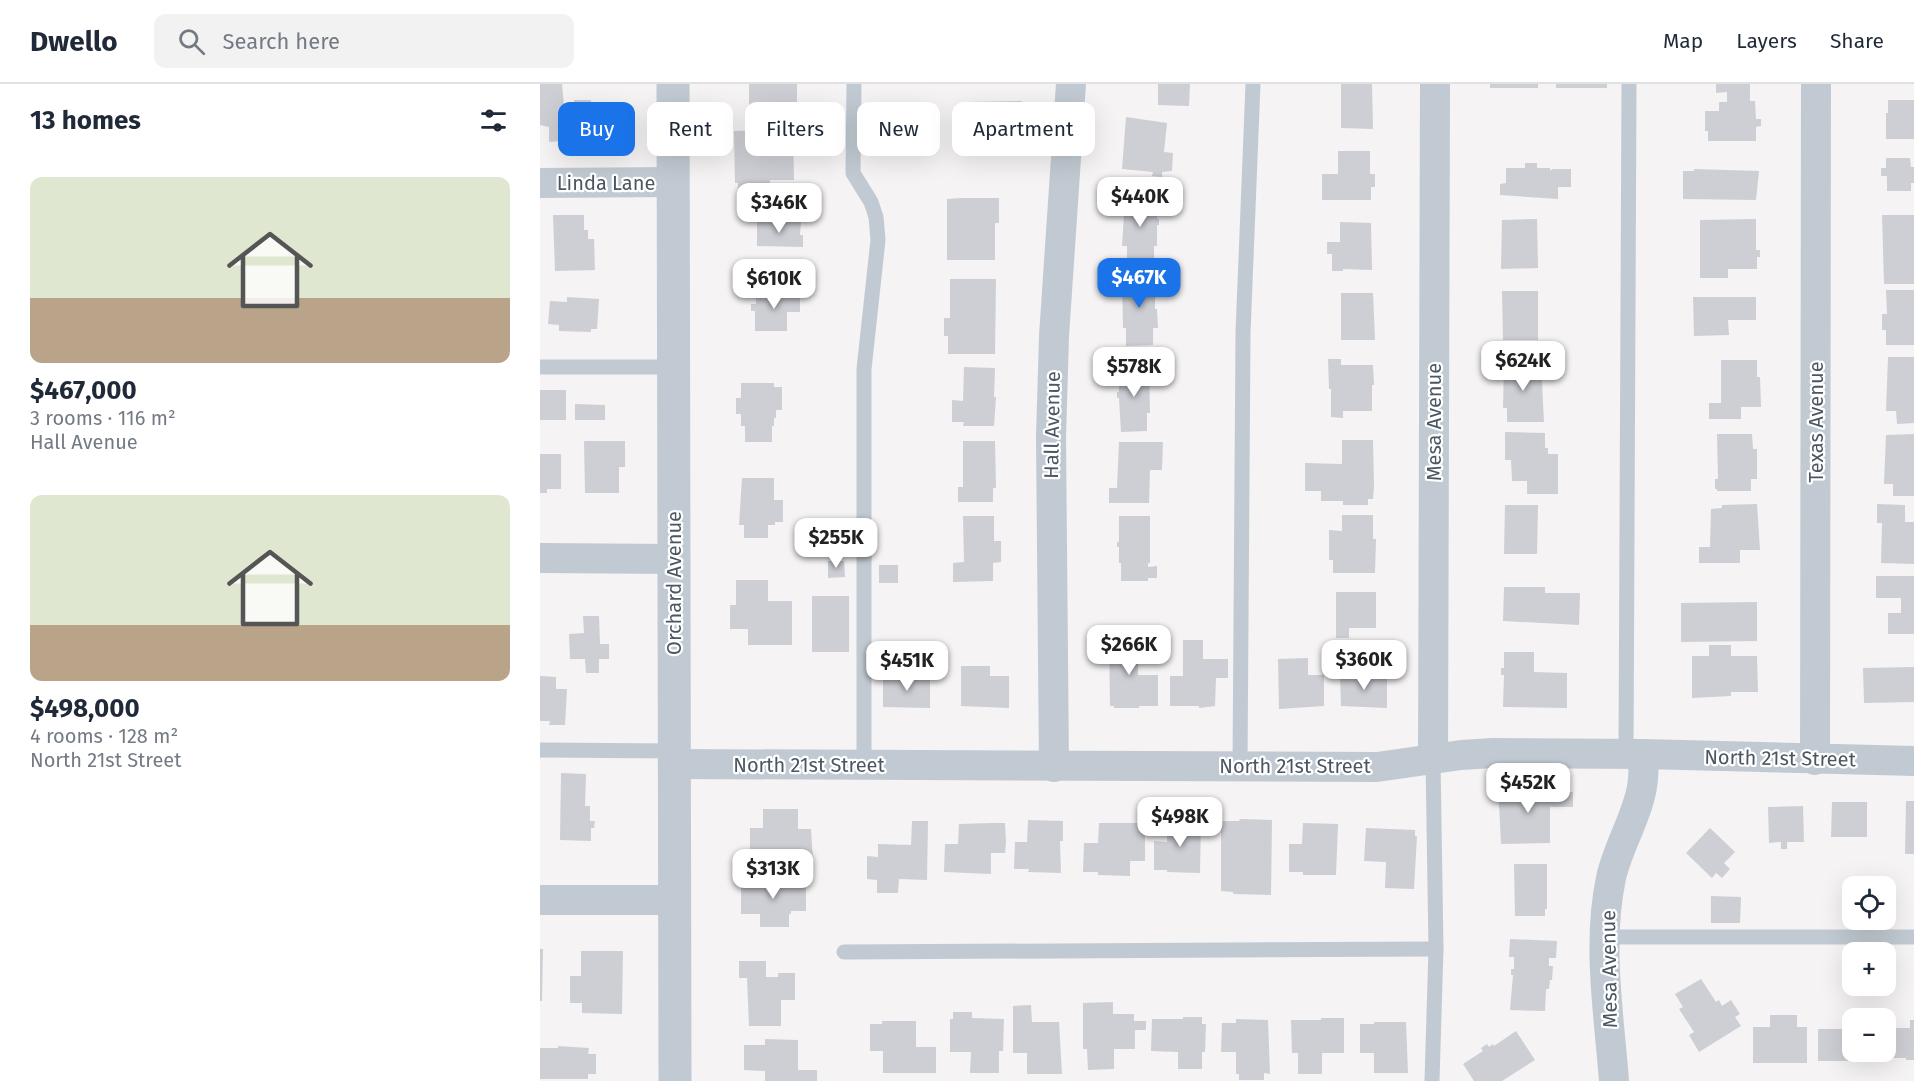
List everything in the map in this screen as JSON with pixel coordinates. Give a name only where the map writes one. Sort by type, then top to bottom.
[{"type":"street","name":"Orchard Avenue","points":[[672,84],[675,1081]]},
{"type":"street","name":"Hall Avenue","points":[[1054,767],[1051,437],[1054,325],[1071,84]]},
{"type":"street","name":"Mesa Avenue","points":[[1433,759],[1435,84]]},
{"type":"street","name":"Texas Avenue","points":[[1815,760],[1816,84]]},
{"type":"street","name":"Linda Lane","points":[[540,183],[672,182]]},
{"type":"street","points":[[540,558],[673,559]]},
{"type":"street","name":"North 21st Street","points":[[675,758],[864,766],[1054,767],[1377,767],[1493,753],[1914,760]]},
{"type":"street","name":"Mesa Avenue","points":[[1614,1081],[1605,937],[1606,914],[1611,877],[1641,793],[1644,776],[1635,754]]},
{"type":"street","points":[[540,900],[674,900]]},
{"type":"lane","points":[[854,84],[853,173],[871,202],[876,217],[878,240],[871,287],[864,369],[864,766]]},
{"type":"lane","points":[[1240,767],[1244,333],[1253,84]]},
{"type":"lane","points":[[1629,84],[1635,754]]},
{"type":"lane","points":[[540,367],[673,367]]},
{"type":"lane","points":[[540,750],[675,758]]},
{"type":"lane","points":[[1432,1081],[1436,949],[1433,759]]},
{"type":"lane","points":[[1605,937],[1914,937]]},
{"type":"lane","points":[[844,952],[1436,949]]},
{"type":"building","points":[[540,84],[562,84],[564,102],[558,102],[558,141],[549,142],[549,127],[540,125]]},
{"type":"building","points":[[749,84],[797,84],[797,102],[749,102]]},
{"type":"building","points":[[1158,84],[1190,84],[1189,106],[1158,105]]},
{"type":"building","points":[[1341,84],[1372,84],[1373,129],[1341,128]]},
{"type":"building","points":[[1490,84],[1538,84],[1538,88],[1490,88]]},
{"type":"building","points":[[1556,84],[1607,84],[1607,88],[1556,88]]},
{"type":"building","points":[[1716,84],[1750,84],[1750,101],[1755,101],[1756,119],[1761,119],[1761,126],[1756,127],[1756,141],[1708,141],[1708,131],[1705,131],[1705,111],[1719,111],[1719,102],[1727,102],[1727,92],[1716,93]]},
{"type":"building","points":[[574,100],[591,100],[591,102],[574,102]]},
{"type":"building","points":[[1888,100],[1914,100],[1914,139],[1886,139]]},
{"type":"building","points":[[1022,101],[1022,102],[967,102]]},
{"type":"building","points":[[1126,117],[1167,123],[1164,152],[1173,153],[1172,171],[1162,172],[1162,177],[1152,176],[1153,172],[1122,169]]},
{"type":"building","points":[[734,131],[745,131],[745,156],[793,156],[794,180],[770,180],[770,184],[756,184],[756,194],[738,194],[738,183],[735,183]]},
{"type":"building","points":[[1338,151],[1370,151],[1370,174],[1375,174],[1375,187],[1371,187],[1371,200],[1322,200],[1322,174],[1338,174]]},
{"type":"building","points":[[1886,158],[1910,158],[1911,167],[1914,167],[1914,183],[1911,183],[1911,191],[1887,191],[1887,176],[1881,176],[1881,168],[1886,168]]},
{"type":"building","points":[[1525,163],[1537,163],[1537,168],[1550,168],[1550,171],[1552,169],[1571,169],[1571,187],[1558,187],[1558,199],[1500,195],[1500,184],[1506,183],[1506,168],[1525,168]]},
{"type":"building","points":[[1694,169],[1759,171],[1756,200],[1683,199],[1683,171],[1694,171]]},
{"type":"building","points":[[1129,196],[1157,198],[1159,225],[1157,225],[1157,246],[1154,246],[1154,260],[1127,259],[1127,246],[1122,246],[1125,198]]},
{"type":"building","points":[[999,198],[999,223],[995,223],[995,260],[947,260],[947,199]]},
{"type":"building","points":[[553,215],[584,215],[584,230],[588,230],[588,239],[594,239],[595,270],[555,271]]},
{"type":"building","points":[[1882,215],[1914,215],[1914,284],[1884,284]]},
{"type":"building","points":[[763,218],[769,218],[769,222],[778,222],[778,218],[783,218],[783,222],[801,222],[800,235],[803,235],[803,247],[757,246],[757,222],[763,222]]},
{"type":"building","points":[[1537,219],[1538,268],[1501,269],[1502,220]]},
{"type":"building","points":[[1756,219],[1756,250],[1760,250],[1760,257],[1757,257],[1757,269],[1728,269],[1728,278],[1700,278],[1700,220]]},
{"type":"building","points":[[1340,222],[1371,223],[1372,270],[1332,271],[1332,254],[1327,254],[1327,242],[1340,242]]},
{"type":"building","points":[[1155,274],[1155,309],[1157,309],[1158,328],[1153,328],[1153,345],[1126,346],[1126,328],[1123,328],[1122,275]]},
{"type":"building","points":[[950,279],[996,279],[995,354],[948,354],[948,336],[944,336],[944,318],[950,318]]},
{"type":"building","points":[[1886,290],[1914,290],[1914,345],[1886,345],[1886,330],[1882,330],[1882,314],[1887,314]]},
{"type":"building","points":[[756,291],[798,292],[800,312],[787,312],[787,331],[755,331],[755,311],[751,311],[751,304],[756,304]]},
{"type":"building","points":[[1502,291],[1538,291],[1538,340],[1503,340]]},
{"type":"building","points":[[1341,293],[1373,293],[1375,340],[1341,340]]},
{"type":"building","points":[[567,297],[599,299],[597,329],[591,329],[591,332],[559,331],[559,325],[548,324],[550,301],[567,302]]},
{"type":"building","points":[[1693,297],[1756,297],[1756,320],[1728,320],[1729,335],[1694,336]]},
{"type":"building","points":[[1888,357],[1914,357],[1914,423],[1897,424],[1896,411],[1886,411]]},
{"type":"building","points":[[1328,359],[1341,359],[1341,365],[1373,365],[1372,411],[1343,411],[1343,418],[1331,417]]},
{"type":"building","points":[[1721,360],[1757,360],[1761,407],[1741,407],[1741,419],[1709,419],[1709,403],[1721,403]]},
{"type":"building","points":[[1504,362],[1541,362],[1544,422],[1507,422],[1507,408],[1503,408]]},
{"type":"building","points":[[1149,365],[1150,413],[1147,413],[1147,431],[1121,432],[1119,398],[1117,398],[1119,366]]},
{"type":"building","points":[[964,367],[995,368],[994,426],[963,426],[964,422],[952,422],[952,400],[963,401]]},
{"type":"building","points":[[741,383],[774,383],[774,387],[782,387],[782,410],[776,410],[774,426],[772,426],[772,442],[745,442],[745,426],[741,426],[741,414],[736,414],[736,398],[741,398]]},
{"type":"building","points":[[540,390],[566,390],[566,420],[540,420]]},
{"type":"building","points":[[575,404],[605,405],[605,420],[575,420]]},
{"type":"building","points":[[1505,432],[1545,433],[1545,448],[1548,448],[1548,454],[1558,454],[1558,494],[1527,494],[1527,481],[1512,481],[1511,460],[1505,460]]},
{"type":"building","points":[[1717,434],[1752,434],[1753,449],[1757,449],[1757,479],[1751,479],[1751,491],[1717,491],[1715,489],[1715,479],[1718,479]]},
{"type":"building","points":[[1914,434],[1914,496],[1893,496],[1893,484],[1884,484],[1886,435]]},
{"type":"building","points":[[1342,440],[1373,440],[1373,499],[1368,499],[1368,505],[1343,505],[1343,501],[1321,501],[1321,491],[1305,491],[1305,463],[1342,464]]},
{"type":"building","points":[[584,441],[625,441],[625,467],[619,467],[619,493],[585,493]]},
{"type":"building","points":[[963,441],[995,441],[996,488],[993,488],[993,502],[958,502],[958,487],[963,487]]},
{"type":"building","points":[[1119,442],[1163,442],[1162,470],[1150,470],[1149,503],[1109,503],[1109,488],[1117,488]]},
{"type":"building","points":[[540,454],[561,454],[561,489],[547,489],[547,493],[540,493]]},
{"type":"building","points":[[742,478],[774,478],[774,500],[783,500],[783,522],[768,525],[768,538],[744,538],[744,525],[739,525]]},
{"type":"building","points":[[1757,504],[1760,550],[1740,550],[1740,563],[1699,563],[1699,547],[1710,547],[1711,509],[1722,508],[1722,505]]},
{"type":"building","points":[[1877,504],[1905,505],[1905,522],[1914,522],[1914,564],[1881,563],[1882,523],[1877,523]]},
{"type":"building","points":[[1505,505],[1538,505],[1537,554],[1504,554]]},
{"type":"building","points":[[1342,515],[1373,515],[1373,539],[1376,539],[1375,573],[1333,573],[1333,560],[1329,560],[1329,530],[1342,531]]},
{"type":"building","points":[[963,516],[994,516],[994,541],[1001,541],[1001,562],[993,563],[993,581],[953,582],[953,563],[964,562]]},
{"type":"building","points":[[1119,516],[1150,516],[1150,563],[1148,567],[1157,566],[1157,578],[1148,578],[1148,581],[1121,581],[1121,563],[1119,563],[1119,547],[1117,547]]},
{"type":"building","points":[[828,561],[844,561],[845,577],[828,578]]},
{"type":"building","points":[[879,565],[898,565],[898,583],[879,583]]},
{"type":"building","points":[[1876,576],[1914,576],[1914,634],[1888,634],[1888,613],[1901,613],[1901,598],[1876,598]]},
{"type":"building","points":[[736,580],[768,580],[768,601],[792,601],[792,645],[748,645],[748,629],[730,629],[730,605],[736,605]]},
{"type":"building","points":[[1504,587],[1545,587],[1545,593],[1580,593],[1579,625],[1503,621]]},
{"type":"building","points":[[1336,592],[1376,592],[1376,628],[1349,628],[1349,638],[1336,638]]},
{"type":"building","points":[[812,596],[849,596],[849,652],[812,652]]},
{"type":"building","points":[[1757,602],[1757,641],[1681,642],[1681,603]]},
{"type":"building","points":[[583,616],[599,616],[600,644],[609,644],[609,659],[599,659],[599,673],[586,673],[585,659],[570,659],[569,634],[584,633]]},
{"type":"building","points":[[1109,635],[1135,635],[1135,662],[1138,662],[1138,675],[1158,675],[1158,706],[1114,708],[1110,706]]},
{"type":"building","points":[[1183,640],[1203,640],[1203,659],[1228,659],[1228,678],[1216,678],[1215,706],[1199,708],[1199,706],[1170,706],[1170,676],[1183,676]]},
{"type":"building","points":[[1709,645],[1731,645],[1731,656],[1757,656],[1758,692],[1731,692],[1731,696],[1692,698],[1692,656],[1709,656]]},
{"type":"building","points":[[1504,652],[1534,652],[1534,672],[1567,673],[1567,708],[1503,707],[1504,675],[1501,675],[1501,668],[1504,668]]},
{"type":"building","points":[[1308,658],[1308,675],[1324,675],[1324,706],[1279,709],[1278,659]]},
{"type":"building","points":[[961,666],[990,666],[990,676],[1009,676],[1009,708],[961,706]]},
{"type":"building","points":[[1914,667],[1914,702],[1864,703],[1863,668]]},
{"type":"building","points":[[1387,675],[1387,708],[1341,706],[1340,676]]},
{"type":"building","points":[[540,676],[556,677],[556,689],[567,689],[565,725],[549,725],[550,721],[540,721]]},
{"type":"building","points":[[883,676],[930,676],[930,708],[883,707]]},
{"type":"building","points":[[561,773],[586,774],[585,806],[590,806],[590,821],[595,821],[594,828],[591,828],[591,841],[560,840]]},
{"type":"building","points":[[1498,784],[1507,784],[1508,789],[1519,791],[1573,792],[1573,807],[1550,807],[1550,843],[1501,844]]},
{"type":"building","points":[[1906,801],[1914,801],[1914,854],[1905,854]]},
{"type":"building","points":[[1832,802],[1867,802],[1867,837],[1831,837]]},
{"type":"building","points":[[1803,806],[1804,842],[1787,842],[1787,849],[1781,849],[1781,842],[1769,843],[1768,807]]},
{"type":"building","points":[[763,809],[798,809],[798,829],[811,829],[813,861],[763,859],[763,856],[750,856],[750,828],[763,828]]},
{"type":"building","points":[[1240,819],[1272,820],[1271,895],[1233,894],[1233,892],[1221,891],[1221,821],[1239,821]]},
{"type":"building","points":[[1028,820],[1063,821],[1063,841],[1060,841],[1061,873],[1028,872],[1029,869],[1014,869],[1015,842],[1027,842]]},
{"type":"building","points":[[912,821],[928,821],[927,880],[899,879],[898,893],[877,893],[877,880],[867,879],[867,856],[878,857],[878,844],[911,845]]},
{"type":"building","points":[[1167,821],[1201,821],[1200,873],[1154,870],[1154,841],[1167,842]]},
{"type":"building","points":[[1005,823],[1005,853],[991,853],[991,874],[944,872],[945,844],[958,844],[959,824]]},
{"type":"building","points":[[1099,823],[1145,823],[1145,861],[1130,861],[1130,876],[1083,872],[1084,843],[1098,843]]},
{"type":"building","points":[[1303,823],[1338,824],[1336,875],[1303,875],[1303,872],[1289,872],[1289,844],[1302,844]]},
{"type":"building","points":[[1366,828],[1415,830],[1415,836],[1417,836],[1414,889],[1385,888],[1386,862],[1364,861]]},
{"type":"building","points":[[1710,828],[1735,852],[1724,863],[1730,869],[1722,878],[1716,873],[1712,878],[1686,853]]},
{"type":"building","points":[[1514,864],[1547,864],[1545,916],[1515,916]]},
{"type":"building","points":[[761,878],[761,880],[791,880],[791,883],[796,883],[796,879],[803,879],[806,883],[806,911],[791,911],[789,927],[760,927],[760,914],[741,914],[741,879]]},
{"type":"building","points":[[1711,896],[1741,897],[1740,923],[1711,923]]},
{"type":"building","points":[[1510,939],[1557,941],[1556,958],[1549,958],[1549,966],[1553,966],[1552,980],[1550,980],[1549,989],[1546,989],[1545,1011],[1510,1010],[1513,975],[1511,975],[1511,969],[1514,969],[1514,957],[1509,957]]},
{"type":"building","points":[[540,949],[543,949],[542,1001],[540,1001]]},
{"type":"building","points":[[581,951],[623,951],[622,1014],[582,1013],[582,1003],[570,1003],[570,976],[581,976]]},
{"type":"building","points":[[739,961],[766,961],[766,977],[778,977],[778,973],[795,973],[795,1000],[781,1000],[781,1026],[749,1026],[747,978],[739,978]]},
{"type":"building","points":[[1701,979],[1716,1002],[1719,1000],[1722,1006],[1731,1000],[1740,1014],[1735,1017],[1741,1026],[1699,1052],[1689,1035],[1694,1032],[1679,1009],[1683,1007],[1675,994]]},
{"type":"building","points":[[1113,1002],[1113,1014],[1134,1014],[1134,1021],[1146,1021],[1146,1030],[1135,1030],[1135,1049],[1114,1049],[1114,1069],[1088,1070],[1087,1049],[1083,1049],[1083,1003]]},
{"type":"building","points":[[1031,1005],[1032,1022],[1059,1022],[1062,1074],[1027,1074],[1027,1053],[1013,1053],[1013,1006]]},
{"type":"building","points":[[953,1012],[972,1012],[972,1018],[1004,1019],[1003,1051],[999,1051],[999,1073],[970,1073],[971,1052],[950,1052],[950,1019],[953,1019]]},
{"type":"building","points":[[1770,1015],[1797,1015],[1797,1027],[1807,1027],[1807,1063],[1753,1063],[1753,1027],[1770,1027]]},
{"type":"building","points":[[1183,1017],[1202,1017],[1202,1024],[1206,1024],[1202,1069],[1178,1069],[1178,1052],[1151,1051],[1152,1019],[1183,1019]]},
{"type":"building","points":[[1321,1018],[1344,1018],[1344,1053],[1322,1053],[1322,1074],[1298,1074],[1298,1053],[1292,1053],[1291,1020],[1321,1020]]},
{"type":"building","points":[[1236,1019],[1268,1020],[1270,1074],[1264,1073],[1264,1080],[1239,1080],[1239,1074],[1236,1074],[1236,1052],[1221,1052],[1222,1023],[1236,1023]]},
{"type":"building","points":[[1910,1020],[1914,1020],[1914,1060],[1896,1058],[1896,1028],[1910,1028]]},
{"type":"building","points":[[882,1021],[916,1021],[916,1047],[936,1047],[936,1073],[883,1073],[883,1051],[870,1051],[870,1024],[882,1024]]},
{"type":"building","points":[[1374,1022],[1406,1022],[1408,1073],[1374,1073],[1374,1053],[1360,1053],[1360,1024],[1374,1024]]},
{"type":"building","points":[[1818,1029],[1842,1029],[1842,1061],[1818,1061]]},
{"type":"building","points":[[1516,1031],[1535,1060],[1502,1081],[1474,1081],[1463,1064],[1483,1051],[1481,1048],[1487,1044],[1489,1047],[1493,1044],[1494,1046]]},
{"type":"building","points":[[765,1039],[798,1040],[798,1070],[817,1070],[817,1081],[765,1081],[765,1071],[744,1070],[744,1045],[765,1045]]},
{"type":"building","points":[[558,1046],[589,1048],[588,1054],[596,1054],[596,1074],[588,1074],[588,1079],[540,1079],[540,1048],[558,1048]]}]
